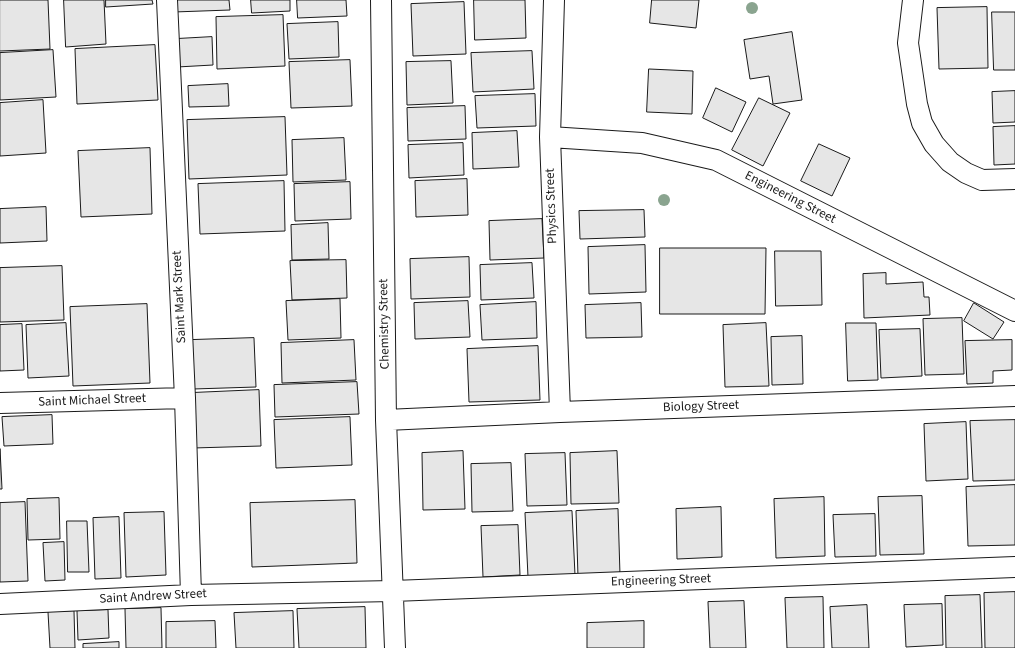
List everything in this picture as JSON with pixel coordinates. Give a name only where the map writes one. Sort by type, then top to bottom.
[{"type":"street","name":"Saint Mark Street","points":[[167,0],[185,398],[191,595]]},
{"type":"street","name":"Chemistry Street","points":[[381,0],[386,420],[396,648]]},
{"type":"street","name":"Physics Street","points":[[554,0],[550,137],[560,412]]},
{"type":"street","points":[[913,0],[908,43],[917,104],[922,124],[938,148],[950,162],[966,173],[982,180],[1015,179]]},
{"type":"street","name":"Engineering Street","points":[[550,137],[642,144],[716,160],[1015,311]]},
{"type":"street","name":"Biology Street","points":[[386,420],[560,412],[1015,396]]},
{"type":"street","name":"Saint Michael Street","points":[[0,403],[185,398]]},
{"type":"street","name":"Engineering Street","points":[[307,593],[1015,567]]},
{"type":"street","name":"Saint Andrew Street","points":[[0,604],[191,595],[307,593]]},
{"type":"building","points":[[0,0],[48,0],[50,49],[0,51]]},
{"type":"building","points":[[64,0],[104,0],[106,44],[66,47]]},
{"type":"building","points":[[106,0],[152,0],[153,4],[106,7]]},
{"type":"building","points":[[174,0],[229,0],[230,10],[174,12]]},
{"type":"building","points":[[251,0],[290,0],[290,11],[252,13]]},
{"type":"building","points":[[297,0],[346,0],[347,16],[298,18]]},
{"type":"building","points":[[474,0],[525,0],[526,38],[475,40]]},
{"type":"building","points":[[652,0],[699,0],[696,28],[650,23]]},
{"type":"building","points":[[464,2],[466,54],[413,56],[411,4]]},
{"type":"building","points":[[987,7],[988,68],[939,69],[937,8]]},
{"type":"building","points":[[992,12],[1015,12],[1015,70],[994,70]]},
{"type":"building","points":[[283,15],[285,66],[217,69],[216,17]]},
{"type":"building","points":[[338,22],[339,57],[289,59],[287,24]]},
{"type":"building","points":[[792,32],[802,100],[773,104],[769,76],[750,79],[744,40]]},
{"type":"building","points":[[212,37],[213,65],[177,67],[176,39]]},
{"type":"building","points":[[155,45],[158,100],[77,104],[75,49]]},
{"type":"building","points":[[53,50],[56,97],[0,100],[0,53]]},
{"type":"building","points":[[532,51],[534,89],[473,92],[471,53]]},
{"type":"building","points":[[350,60],[352,106],[291,108],[289,62]]},
{"type":"building","points":[[451,61],[453,103],[407,105],[406,62]]},
{"type":"building","points":[[649,69],[693,71],[692,114],[647,112]]},
{"type":"building","points":[[228,84],[229,106],[189,107],[188,86]]},
{"type":"building","points":[[716,88],[746,102],[732,132],[703,118]]},
{"type":"building","points":[[1015,91],[1015,122],[993,123],[992,92]]},
{"type":"building","points":[[535,94],[536,126],[477,128],[475,96]]},
{"type":"building","points":[[759,98],[790,113],[763,166],[732,150]]},
{"type":"building","points":[[43,100],[46,153],[0,156],[0,103]]},
{"type":"building","points":[[465,106],[466,139],[408,141],[407,108]]},
{"type":"building","points":[[285,117],[287,175],[189,179],[187,120]]},
{"type":"building","points":[[1015,126],[1015,164],[994,165],[993,127]]},
{"type":"building","points":[[517,131],[519,167],[473,169],[472,133]]},
{"type":"building","points":[[344,138],[346,180],[293,182],[292,140]]},
{"type":"building","points":[[463,143],[464,175],[409,178],[408,145]]},
{"type":"building","points":[[819,144],[850,158],[832,196],[801,181]]},
{"type":"building","points":[[150,148],[152,214],[81,217],[78,151]]},
{"type":"building","points":[[467,179],[468,215],[416,217],[415,181]]},
{"type":"building","points":[[284,181],[285,231],[200,234],[198,184]]},
{"type":"building","points":[[350,182],[351,219],[295,221],[294,184]]},
{"type":"building","points":[[46,207],[47,241],[0,243],[0,209]]},
{"type":"building","points":[[644,210],[645,237],[580,239],[579,211]]},
{"type":"building","points":[[542,219],[544,258],[490,260],[489,221]]},
{"type":"building","points":[[328,223],[329,259],[292,260],[291,225]]},
{"type":"building","points":[[645,245],[646,292],[589,294],[588,247]]},
{"type":"building","points":[[660,248],[766,248],[765,314],[660,314]]},
{"type":"building","points":[[775,251],[821,251],[822,305],[776,306]]},
{"type":"building","points":[[469,257],[470,297],[411,299],[410,259]]},
{"type":"building","points":[[346,260],[347,298],[292,300],[290,261]]},
{"type":"building","points":[[532,263],[534,298],[481,300],[480,265]]},
{"type":"building","points":[[62,266],[64,320],[0,322],[0,268]]},
{"type":"building","points":[[886,273],[886,284],[923,282],[924,297],[929,297],[930,315],[864,318],[863,274]]},
{"type":"building","points":[[340,299],[341,338],[288,340],[286,301]]},
{"type":"building","points":[[468,301],[470,337],[415,339],[414,303]]},
{"type":"building","points":[[536,302],[537,338],[482,340],[480,305]]},
{"type":"building","points":[[641,303],[642,337],[586,338],[585,305]]},
{"type":"building","points":[[974,303],[1004,322],[993,339],[964,321]]},
{"type":"building","points":[[147,304],[150,383],[73,386],[70,307]]},
{"type":"building","points":[[962,318],[964,374],[925,375],[923,319]]},
{"type":"building","points":[[66,323],[69,376],[28,378],[26,325]]},
{"type":"building","points":[[766,323],[769,386],[725,387],[723,325]]},
{"type":"building","points":[[846,323],[876,323],[878,380],[848,381]]},
{"type":"building","points":[[22,324],[24,370],[0,371],[0,325]]},
{"type":"building","points":[[920,329],[922,376],[881,378],[879,330]]},
{"type":"building","points":[[802,336],[803,384],[772,385],[771,337]]},
{"type":"building","points":[[254,338],[256,387],[193,389],[191,340]]},
{"type":"building","points":[[354,340],[356,380],[282,383],[281,343]]},
{"type":"building","points":[[1012,340],[1012,370],[993,371],[993,383],[967,384],[965,341]]},
{"type":"building","points":[[538,346],[540,400],[469,402],[467,349]]},
{"type":"building","points":[[357,382],[359,414],[275,417],[274,385]]},
{"type":"building","points":[[259,390],[261,446],[193,448],[191,393]]},
{"type":"building","points":[[52,415],[53,444],[4,446],[2,417]]},
{"type":"building","points":[[350,417],[352,465],[276,468],[274,420]]},
{"type":"building","points":[[1015,420],[1015,480],[973,481],[970,421]]},
{"type":"building","points":[[966,422],[968,479],[926,481],[924,424]]},
{"type":"building","points":[[0,449],[2,489],[0,489]]},
{"type":"building","points":[[463,451],[465,509],[423,510],[422,453]]},
{"type":"building","points":[[617,451],[619,503],[571,504],[570,453]]},
{"type":"building","points":[[565,453],[567,505],[527,506],[525,454]]},
{"type":"building","points":[[511,463],[513,511],[472,512],[471,464]]},
{"type":"building","points":[[1015,485],[1015,545],[968,546],[966,487]]},
{"type":"building","points":[[922,496],[924,554],[880,555],[878,497]]},
{"type":"building","points":[[824,497],[825,556],[776,558],[774,499]]},
{"type":"building","points":[[59,498],[60,539],[28,540],[27,499]]},
{"type":"building","points":[[355,500],[357,563],[252,567],[250,503]]},
{"type":"building","points":[[25,502],[28,581],[0,582],[0,503]]},
{"type":"building","points":[[721,507],[722,557],[677,559],[676,509]]},
{"type":"building","points":[[618,509],[620,575],[578,577],[576,511]]},
{"type":"building","points":[[572,511],[575,575],[528,577],[525,513]]},
{"type":"building","points":[[164,512],[166,575],[126,577],[124,513]]},
{"type":"building","points":[[875,514],[876,556],[835,557],[833,515]]},
{"type":"building","points":[[119,517],[121,578],[95,579],[93,518]]},
{"type":"building","points":[[67,521],[87,521],[89,572],[68,572]]},
{"type":"building","points":[[518,525],[520,575],[483,577],[481,526]]},
{"type":"building","points":[[64,542],[65,580],[45,581],[43,543]]},
{"type":"building","points":[[1015,592],[1015,648],[985,648],[984,593]]},
{"type":"building","points":[[980,595],[982,648],[946,648],[945,596]]},
{"type":"building","points":[[823,597],[824,648],[787,648],[785,598]]},
{"type":"building","points":[[744,601],[746,648],[710,648],[708,602]]},
{"type":"building","points":[[942,604],[943,645],[906,647],[904,605]]},
{"type":"building","points":[[867,605],[869,648],[832,648],[830,607]]},
{"type":"building","points":[[365,607],[366,648],[299,648],[297,609]]},
{"type":"building","points":[[161,608],[162,648],[126,648],[125,609]]},
{"type":"building","points":[[108,610],[109,638],[78,640],[77,611]]},
{"type":"building","points":[[74,611],[75,648],[50,648],[48,612]]},
{"type":"building","points":[[293,611],[294,648],[236,648],[234,613]]},
{"type":"building","points":[[215,621],[216,648],[166,648],[166,622]]},
{"type":"building","points":[[644,621],[644,648],[587,648],[587,623]]},
{"type":"building","points":[[119,642],[119,648],[83,648],[83,644]]}]
